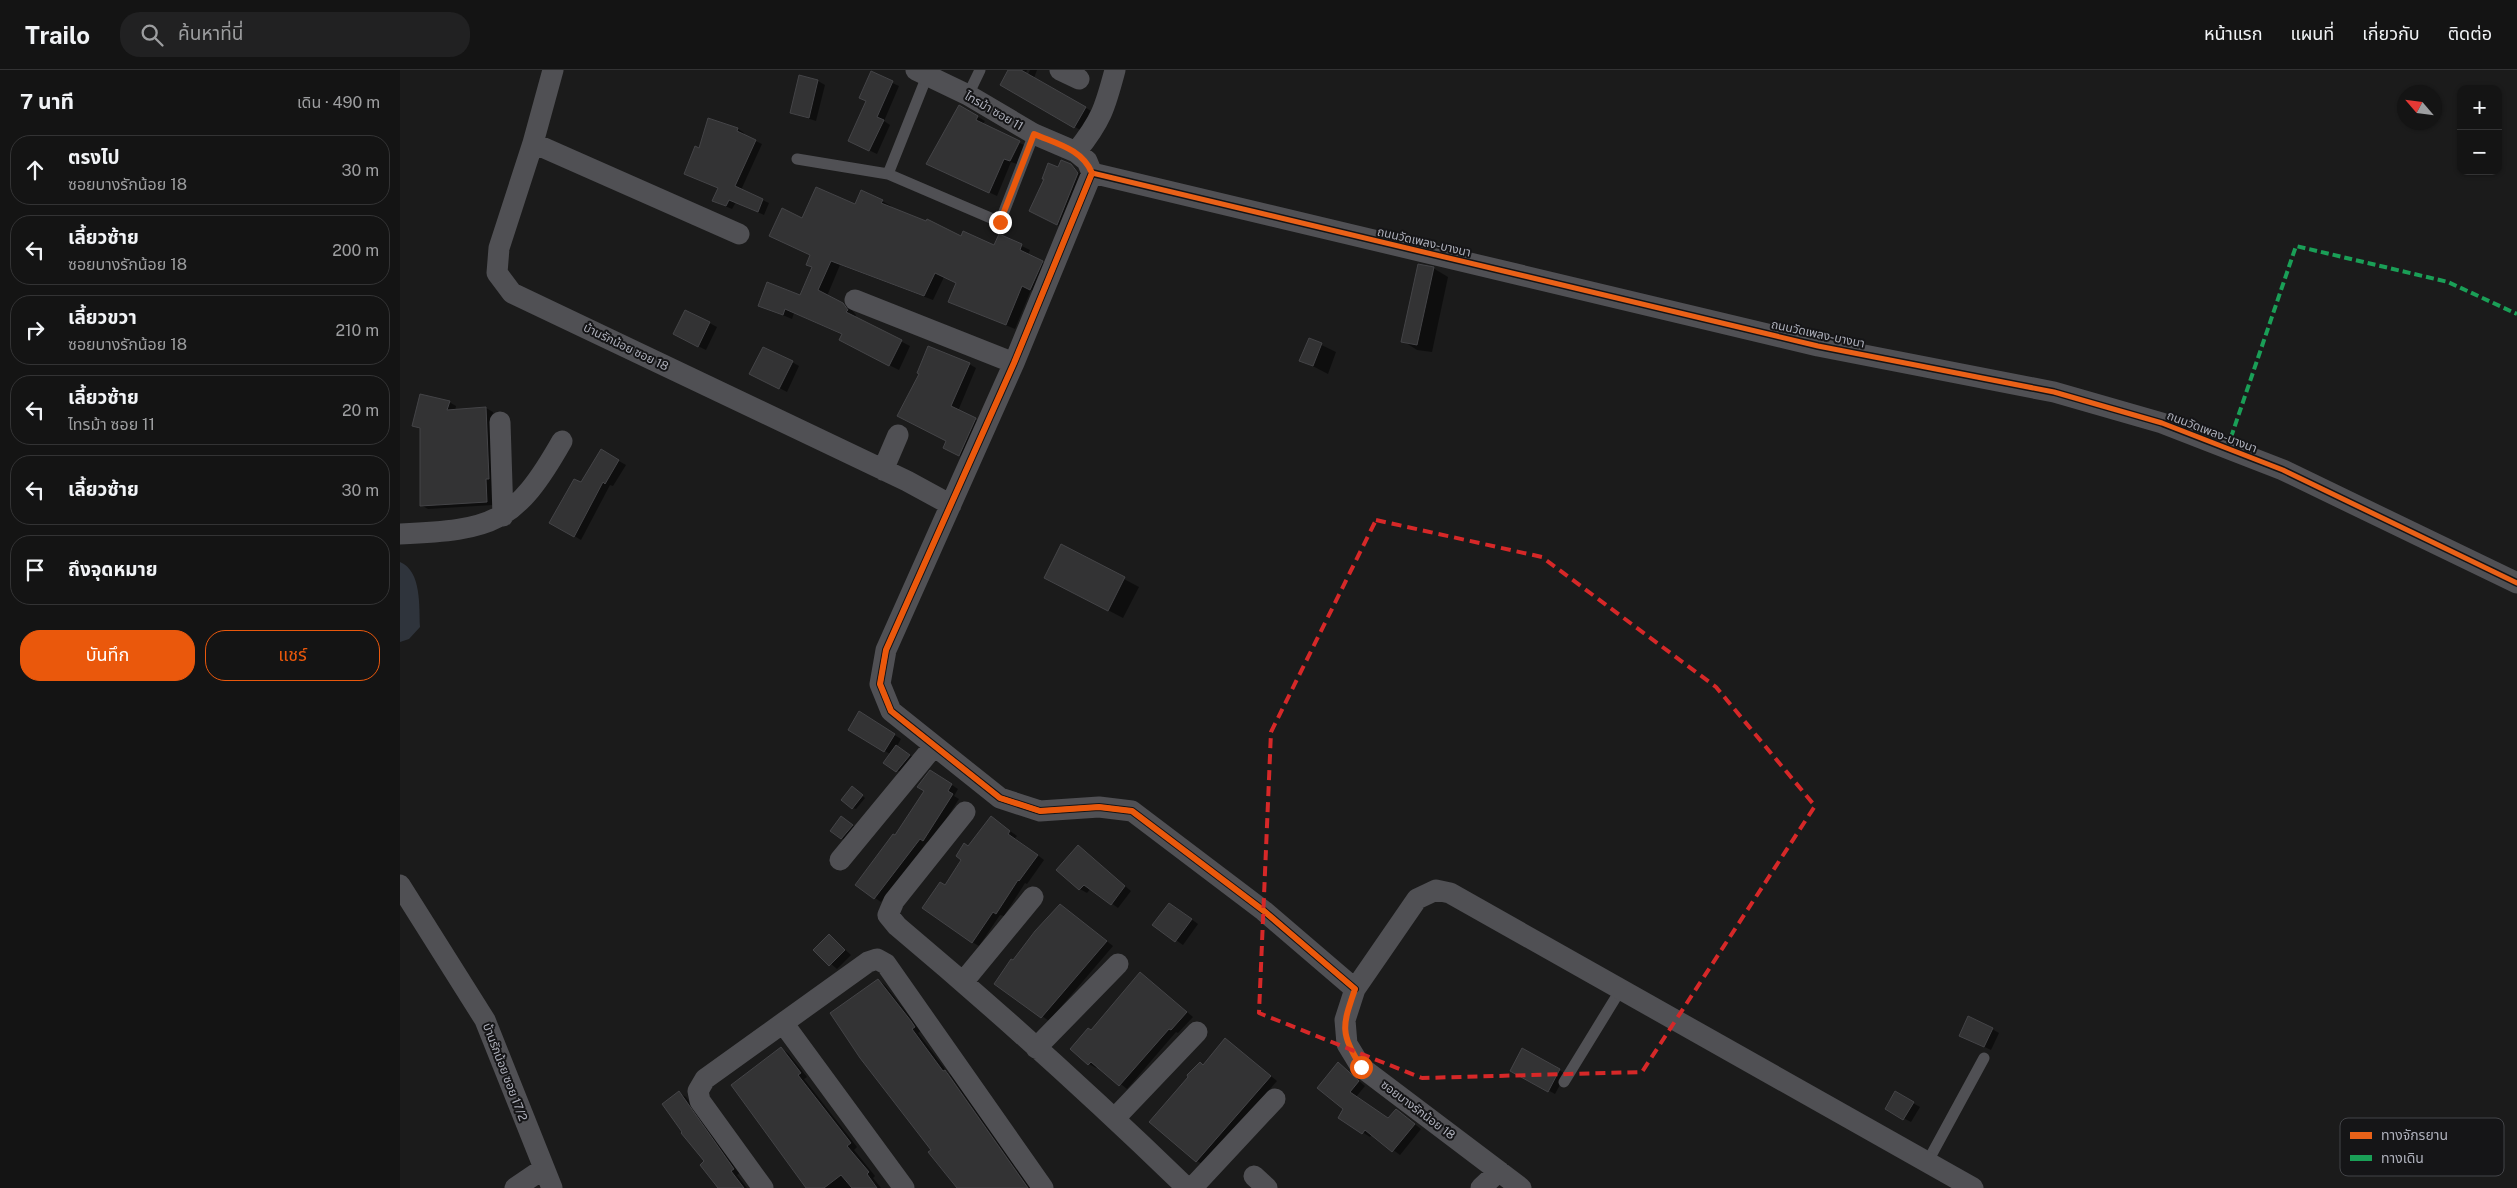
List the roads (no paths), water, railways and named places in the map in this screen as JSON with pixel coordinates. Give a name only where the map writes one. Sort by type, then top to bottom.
[{"type":"street","name":"บ้านรักน้อย ซอย 18","points":[[553,70],[534,143],[499,248],[497,273],[512,293],[883,470],[951,506]]},
{"type":"street","points":[[1060,70],[1079,79]]},
{"type":"street","points":[[1076,152],[1096,127],[1104,111],[1115,70]]},
{"type":"street","name":"ไทรม้า ซอย 11","points":[[931,74],[1034,134],[1076,152],[1087,161],[1092,173]]},
{"type":"street","points":[[534,143],[739,234]]},
{"type":"street","points":[[1092,173],[1014,363],[886,650],[880,684],[891,711],[1000,798],[1040,811],[1099,807],[1132,811],[1264,911],[1355,989]]},
{"type":"street","name":"ถนนวัดเพลง-บางนา","points":[[1092,173],[1818,346],[2054,392],[2162,423],[2283,470],[2517,583]]},
{"type":"street","points":[[855,300],[1014,363]]},
{"type":"street","points":[[500,422],[503,516]]},
{"type":"street","points":[[883,470],[898,435]]},
{"type":"street","points":[[400,534],[444,532],[480,526],[503,516],[526,497],[562,441]]},
{"type":"street","points":[[840,860],[934,746]]},
{"type":"street","points":[[965,812],[894,901],[888,915],[897,926],[963,982],[1114,1118],[1187,1188]]},
{"type":"street","name":"บ้านรักน้อย ซอย 17/2","points":[[400,885],[485,1020],[552,1188]]},
{"type":"street","name":"ซอยบางรักน้อย 18","points":[[1521,1188],[1361,1067],[1347,1044],[1345,1020],[1355,989],[1418,899],[1436,890],[1450,893],[1973,1188]]},
{"type":"street","points":[[963,982],[1033,897]]},
{"type":"street","points":[[762,1188],[700,1101],[698,1091],[704,1080],[868,962],[877,959],[886,964],[1043,1188]]},
{"type":"street","points":[[1036,1048],[1118,964]]},
{"type":"street","points":[[783,1023],[904,1188]]},
{"type":"street","points":[[1114,1118],[1197,1032]]},
{"type":"street","points":[[1192,1188],[1276,1099]]},
{"type":"street","points":[[515,1188],[543,1169]]},
{"type":"street","points":[[1481,1188],[1499,1171]]},
{"type":"lane","points":[[968,95],[980,70]]},
{"type":"lane","points":[[888,174],[931,74]]},
{"type":"lane","points":[[797,159],[888,174],[1000,222],[1034,134]]},
{"type":"lane","points":[[1564,1082],[1621,989]]},
{"type":"lane","points":[[1928,1161],[1984,1058]]}]
